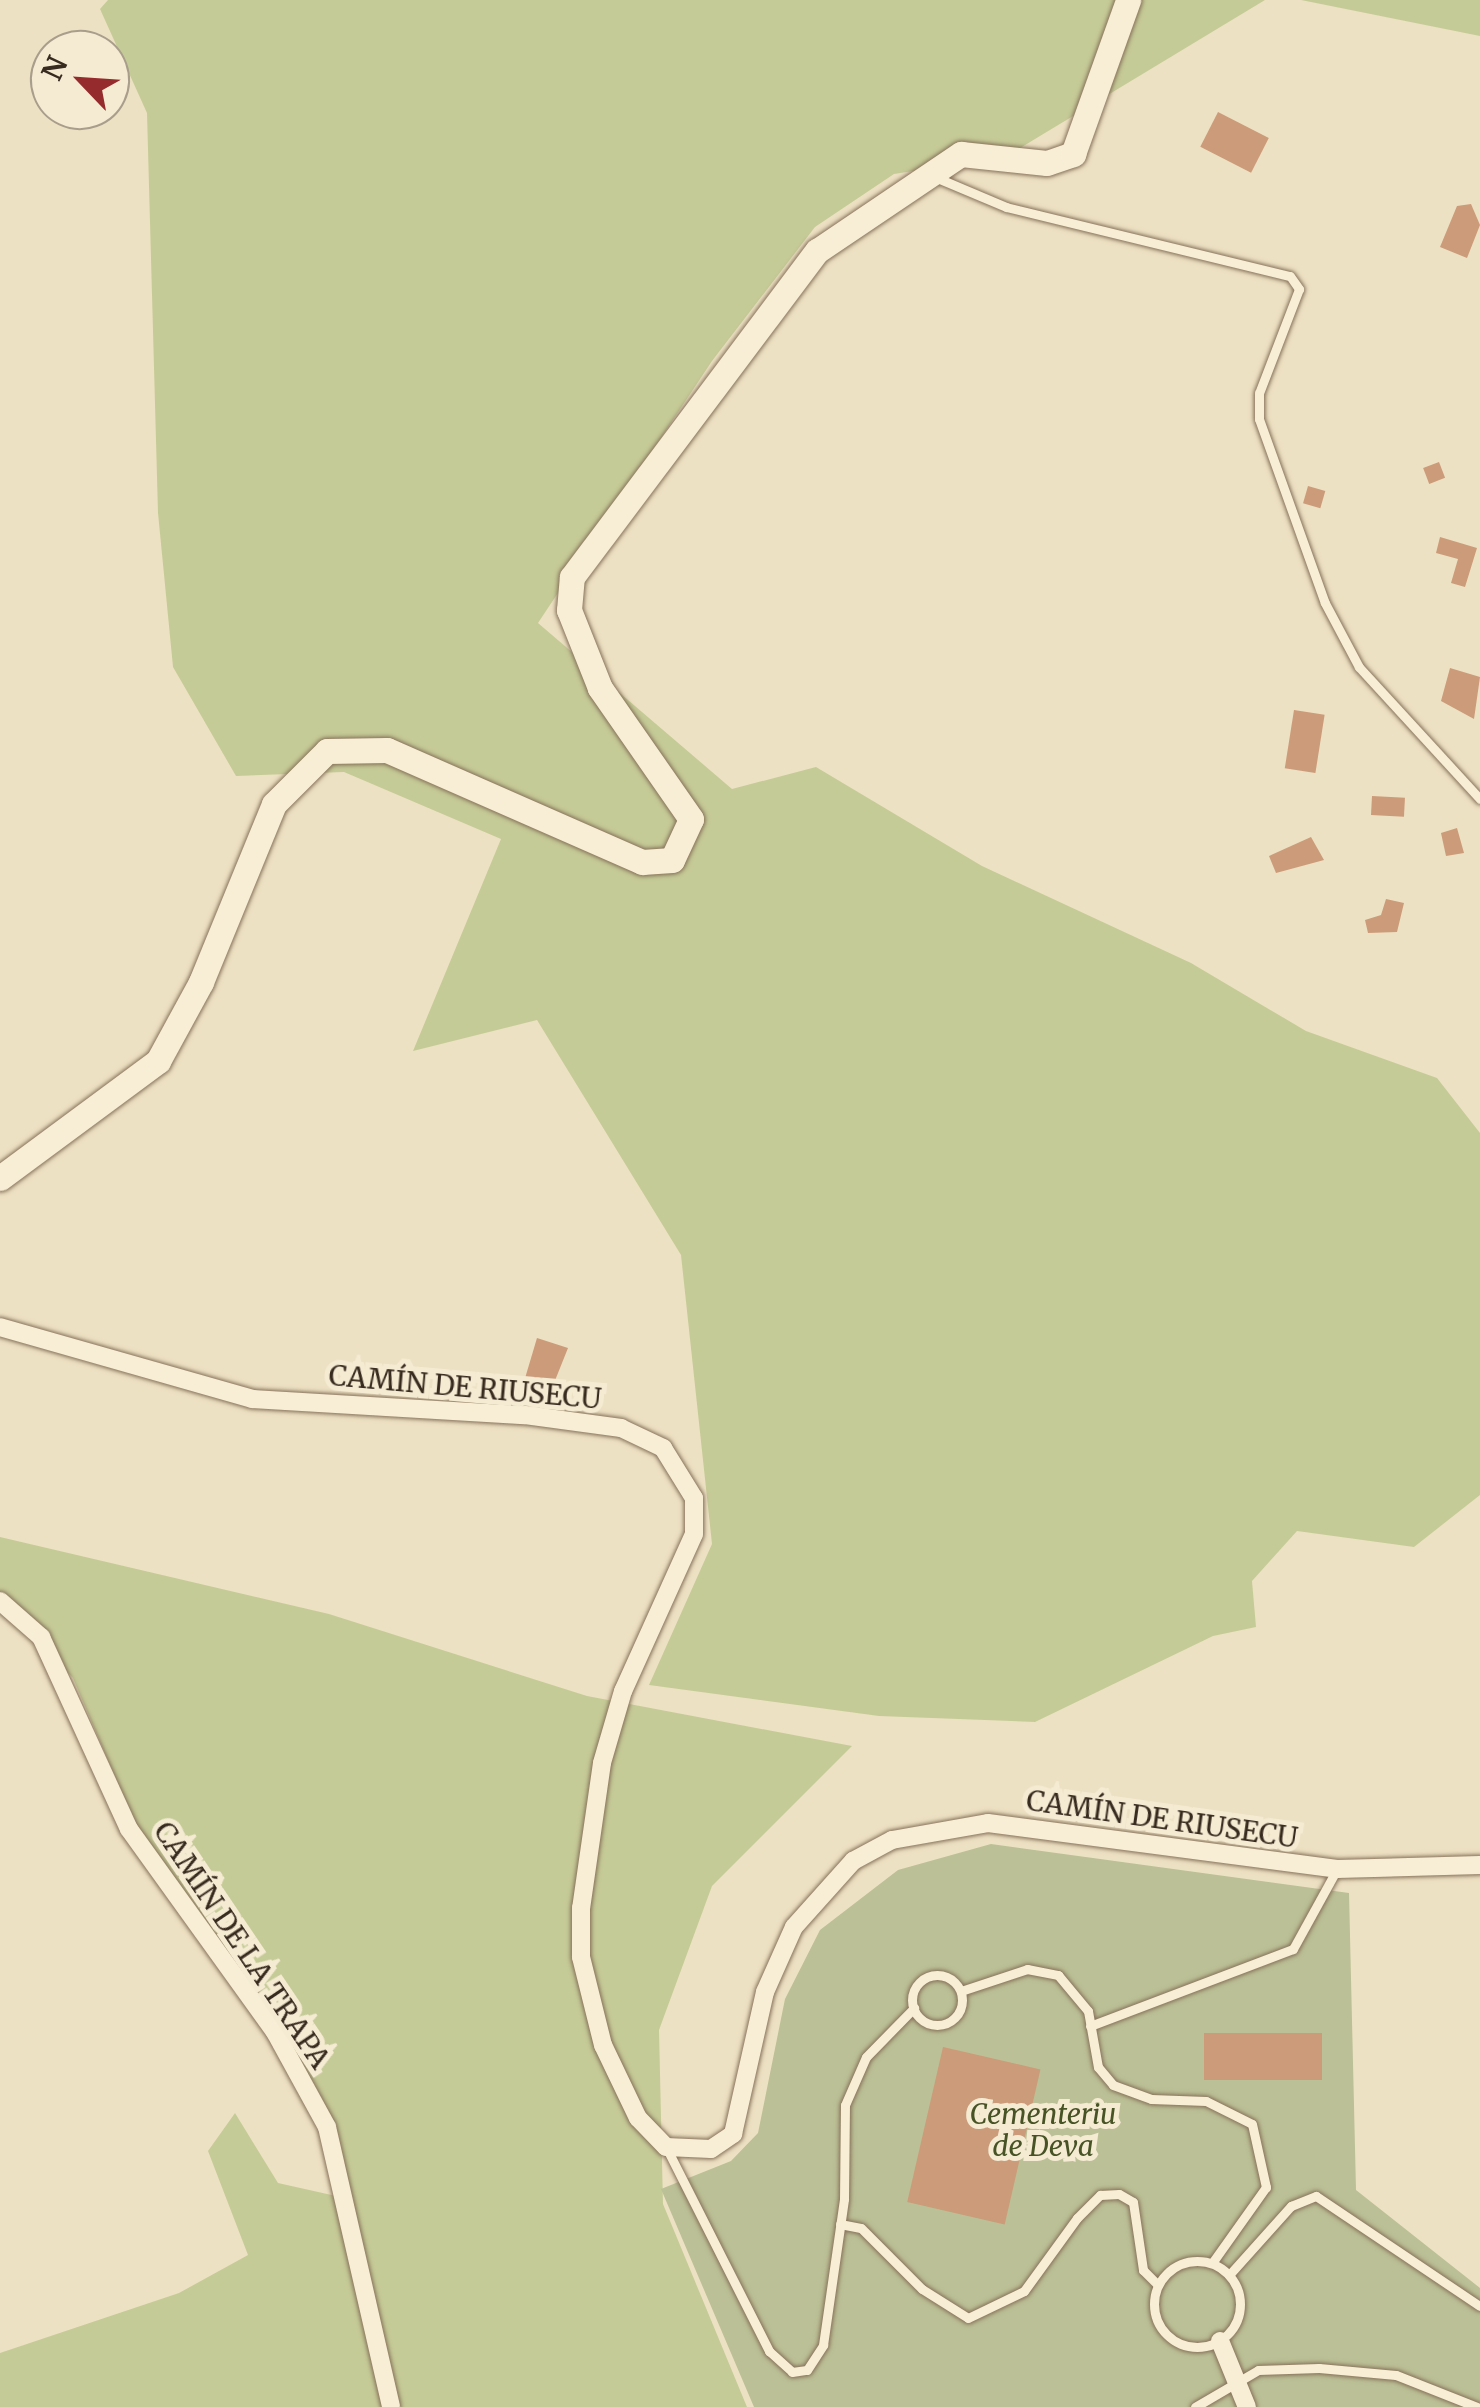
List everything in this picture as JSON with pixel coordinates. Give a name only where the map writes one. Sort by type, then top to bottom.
[{"type":"street","points":[[0,1178],[158,1060],[202,982],[274,804],[327,751],[387,750],[620,854],[672,860],[690,831],[678,797],[600,688],[567,588],[808,261],[923,172],[961,154],[1046,163],[1073,154],[1128,0]]},
{"type":"street","name":"CAMÍN DE RIUSECU","points":[[0,1327],[252,1399],[621,1428],[663,1448],[694,1498],[694,1534],[623,1691],[602,1762],[581,1908],[581,1957],[603,2045],[638,2118],[666,2147],[710,2150],[733,2134],[765,1992],[794,1927],[854,1861],[892,1840],[988,1823],[1337,1870],[1480,1865]]},
{"type":"street","name":"CAMÍN DE LA TRAPA","points":[[0,1601],[41,1637],[129,1829],[276,2032],[328,2126],[391,2407]]},
{"type":"street","points":[[1220,2342],[1247,2407]]},
{"type":"lane","points":[[923,172],[1006,207],[1290,276],[1298,289],[1259,393],[1258,420],[1318,584],[1359,668],[1480,798]]},
{"type":"lane","points":[[1090,2026],[1294,1949],[1337,1870]]},
{"type":"lane","points":[[961,1992],[934,1975],[914,1991],[914,2008],[930,2024],[946,2023],[961,1992],[1027,1969],[1058,1975],[1074,1986],[1090,2026],[1098,2067],[1113,2085],[1151,2099],[1206,2101],[1252,2124],[1260,2138],[1266,2187],[1212,2264]]},
{"type":"lane","points":[[666,2147],[769,2351],[792,2372],[807,2370],[823,2344],[840,2224],[839,2140],[852,2084],[893,2022],[914,2008]]},
{"type":"lane","points":[[840,2224],[861,2228],[922,2289],[968,2318],[1024,2290],[1100,2195],[1132,2202],[1143,2270],[1158,2285]]},
{"type":"lane","points":[[1230,2275],[1292,2206],[1316,2196],[1480,2306]]},
{"type":"lane","points":[[1212,2264],[1230,2275],[1240,2310],[1220,2342],[1193,2348],[1168,2337],[1154,2312],[1158,2285],[1178,2265],[1212,2264]]},
{"type":"lane","points":[[1195,2407],[1258,2370],[1360,2369],[1477,2407]]},
{"type":"green space","points":[[108,0],[1265,0],[1007,156],[894,174],[815,227],[712,361],[538,623],[732,789],[816,767],[982,866],[1191,963],[1306,1031],[1437,1078],[1480,1133],[1480,1495],[1414,1547],[1297,1531],[1252,1581],[1256,1627],[1213,1636],[1035,1722],[879,1716],[649,1685],[712,1544],[681,1255],[537,1020],[413,1051],[501,839],[344,772],[236,776],[173,667],[158,513],[147,113],[130,75],[130,30],[109,30],[100,9]]},
{"type":"green space","points":[[1301,0],[1480,0],[1480,36]]},
{"type":"green space","points":[[0,1537],[329,1614],[587,1696],[852,1746],[712,1886],[659,2030],[663,2204],[747,2407],[0,2407],[0,2353],[179,2293],[248,2255],[208,2151],[235,2113],[278,2183],[336,2196],[331,2125],[142,1840],[73,1678],[0,1599]]},
{"type":"green space","name":"Cementeriu de Deva","points":[[991,1844],[1349,1893],[1356,2190],[1480,2288],[1480,2407],[754,2407],[661,2189],[731,2161],[758,2133],[785,1999],[820,1930],[898,1870]]},
{"type":"building","points":[[1218,112],[1269,138],[1251,173],[1200,147]]},
{"type":"building","points":[[1471,204],[1480,225],[1467,258],[1440,247],[1457,206]]},
{"type":"building","points":[[1439,462],[1445,478],[1429,484],[1423,468]]},
{"type":"building","points":[[1308,486],[1325,491],[1320,508],[1303,503]]},
{"type":"building","points":[[1440,537],[1477,548],[1465,587],[1451,583],[1458,559],[1436,553]]},
{"type":"building","points":[[1450,668],[1480,677],[1474,719],[1441,701]]},
{"type":"building","points":[[1294,710],[1325,715],[1315,773],[1285,768]]},
{"type":"building","points":[[1372,796],[1405,798],[1404,817],[1371,815]]},
{"type":"building","points":[[1457,828],[1464,853],[1446,856],[1441,833]]},
{"type":"building","points":[[1311,837],[1324,860],[1276,873],[1269,856]]},
{"type":"building","points":[[1386,899],[1404,903],[1397,932],[1368,933],[1365,920],[1381,915]]},
{"type":"building","points":[[537,1338],[568,1348],[550,1393],[523,1385]]},
{"type":"building","points":[[1204,2033],[1322,2033],[1322,2080],[1204,2080]]},
{"type":"building","points":[[943,2047],[1040,2069],[1005,2224],[907,2202]]}]
